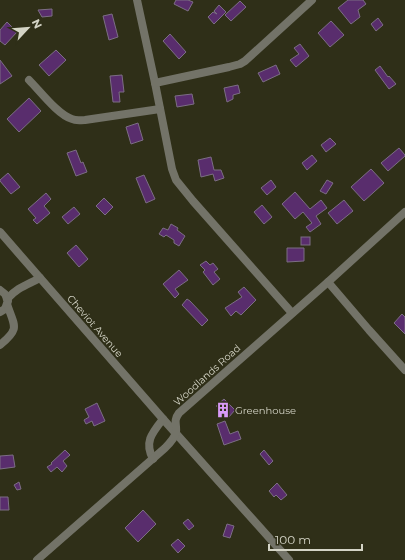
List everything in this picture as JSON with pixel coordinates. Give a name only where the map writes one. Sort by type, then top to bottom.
[{"type":"street","points":[[138,0],[172,169],[176,180],[292,313]]},
{"type":"street","points":[[155,83],[229,68],[240,64],[312,0]]},
{"type":"street","points":[[29,80],[57,109],[71,119],[85,120],[160,109]]},
{"type":"street","name":"Woodlands Road","points":[[176,433],[175,419],[179,413],[405,212]]},
{"type":"street","name":"Cheviot Avenue","points":[[0,232],[163,419],[289,560]]},
{"type":"street","points":[[0,312],[5,309],[7,301],[13,292],[18,288],[40,278]]},
{"type":"street","points":[[328,282],[405,370]]},
{"type":"street","points":[[0,290],[5,294],[14,329],[9,338],[0,345]]},
{"type":"street","points":[[153,459],[149,449],[150,439],[163,419]]},
{"type":"street","points":[[37,560],[153,459],[169,444],[176,433]]},
{"type":"building","points":[[176,0],[188,0],[193,2],[188,11],[174,4]]},
{"type":"building","points":[[348,0],[363,0],[366,4],[358,10],[360,17],[351,24],[338,8]]},
{"type":"building","points":[[240,1],[246,7],[231,21],[225,15]]},
{"type":"building","points":[[219,5],[226,12],[214,24],[208,17],[213,12],[217,14],[214,11]]},
{"type":"building","points":[[52,9],[52,16],[42,17],[38,10]]},
{"type":"building","points":[[112,14],[118,37],[109,40],[103,16]]},
{"type":"building","points":[[378,18],[383,25],[376,31],[371,24]]},
{"type":"building","points":[[331,21],[344,35],[330,47],[318,33]]},
{"type":"building","points":[[7,22],[17,32],[5,45],[0,41],[0,30]]},
{"type":"building","points":[[170,34],[186,52],[179,59],[163,41]]},
{"type":"building","points":[[300,44],[309,56],[296,67],[290,60],[299,54],[294,48]]},
{"type":"building","points":[[56,50],[66,60],[49,76],[39,65]]},
{"type":"building","points":[[0,60],[12,76],[0,84]]},
{"type":"building","points":[[276,65],[280,74],[263,82],[258,73]]},
{"type":"building","points":[[380,66],[388,77],[389,76],[396,84],[389,89],[375,70]]},
{"type":"building","points":[[122,75],[124,92],[119,92],[120,102],[113,102],[110,76]]},
{"type":"building","points":[[238,85],[240,93],[233,95],[233,99],[227,102],[224,88]]},
{"type":"building","points":[[192,94],[194,104],[177,107],[175,96]]},
{"type":"building","points":[[29,98],[41,111],[19,132],[7,119]]},
{"type":"building","points":[[138,123],[143,140],[131,144],[126,127]]},
{"type":"building","points":[[330,138],[336,144],[326,152],[321,145]]},
{"type":"building","points":[[399,148],[405,156],[388,171],[381,163]]},
{"type":"building","points":[[76,150],[81,163],[83,162],[87,172],[76,176],[67,153]]},
{"type":"building","points":[[312,155],[317,161],[307,170],[302,163]]},
{"type":"building","points":[[211,157],[214,170],[221,170],[224,178],[215,181],[213,174],[201,177],[198,160]]},
{"type":"building","points":[[371,169],[384,183],[364,201],[351,187]]},
{"type":"building","points":[[8,173],[20,187],[11,194],[0,181]]},
{"type":"building","points":[[144,175],[155,199],[146,203],[136,178]]},
{"type":"building","points":[[271,180],[276,187],[267,195],[261,188]]},
{"type":"building","points":[[327,180],[333,183],[326,194],[320,191]]},
{"type":"building","points":[[295,192],[310,209],[321,200],[327,208],[316,216],[321,224],[310,232],[306,227],[312,223],[303,212],[295,219],[282,204]]},
{"type":"building","points":[[46,193],[51,199],[44,206],[50,213],[37,224],[33,220],[36,218],[28,209]]},
{"type":"building","points":[[104,198],[113,207],[105,215],[96,206]]},
{"type":"building","points":[[344,200],[353,211],[337,224],[328,213]]},
{"type":"building","points":[[262,205],[272,217],[264,224],[254,212]]},
{"type":"building","points":[[74,207],[80,214],[68,224],[62,217]]},
{"type":"building","points":[[171,224],[178,228],[177,230],[185,236],[179,246],[174,243],[174,240],[166,235],[164,237],[159,234],[163,228],[168,230]]},
{"type":"building","points":[[301,237],[310,237],[310,245],[301,245]]},
{"type":"building","points":[[76,245],[88,259],[79,267],[67,253]]},
{"type":"building","points":[[287,248],[304,248],[304,261],[287,262]]},
{"type":"building","points":[[206,261],[210,265],[213,263],[218,269],[214,272],[220,279],[213,285],[203,272],[205,270],[200,265]]},
{"type":"building","points":[[179,270],[188,280],[175,289],[179,294],[175,298],[163,284]]},
{"type":"building","points":[[244,287],[256,300],[241,315],[236,311],[231,316],[225,308],[242,297],[238,292]]},
{"type":"building","points":[[187,299],[208,320],[202,326],[182,305]]},
{"type":"building","points":[[402,314],[405,317],[405,334],[394,323]]},
{"type":"building","points":[[224,399],[235,410],[228,418],[216,406]]},
{"type":"building","points":[[97,403],[105,421],[94,426],[92,421],[86,424],[84,420],[89,417],[85,409]]},
{"type":"building","points":[[225,421],[230,434],[238,431],[241,439],[224,445],[217,424]]},
{"type":"building","points":[[65,450],[70,455],[63,461],[67,466],[62,472],[57,467],[51,472],[47,467],[52,464],[51,463]]},
{"type":"building","points":[[264,450],[273,461],[269,465],[260,454]]},
{"type":"building","points":[[13,455],[15,467],[0,469],[0,456]]},
{"type":"building","points":[[19,482],[21,489],[17,490],[14,485]]},
{"type":"building","points":[[277,483],[287,495],[281,500],[276,495],[274,497],[269,491]]},
{"type":"building","points":[[0,497],[8,497],[9,510],[0,510]]},
{"type":"building","points":[[143,510],[156,524],[138,542],[125,528]]},
{"type":"building","points":[[188,519],[194,526],[189,530],[183,523]]},
{"type":"building","points":[[227,524],[234,526],[230,538],[223,536]]},
{"type":"building","points":[[178,539],[185,546],[178,553],[171,545]]},
{"type":"place","name":"Greenhouse","points":[[223,410]]}]
